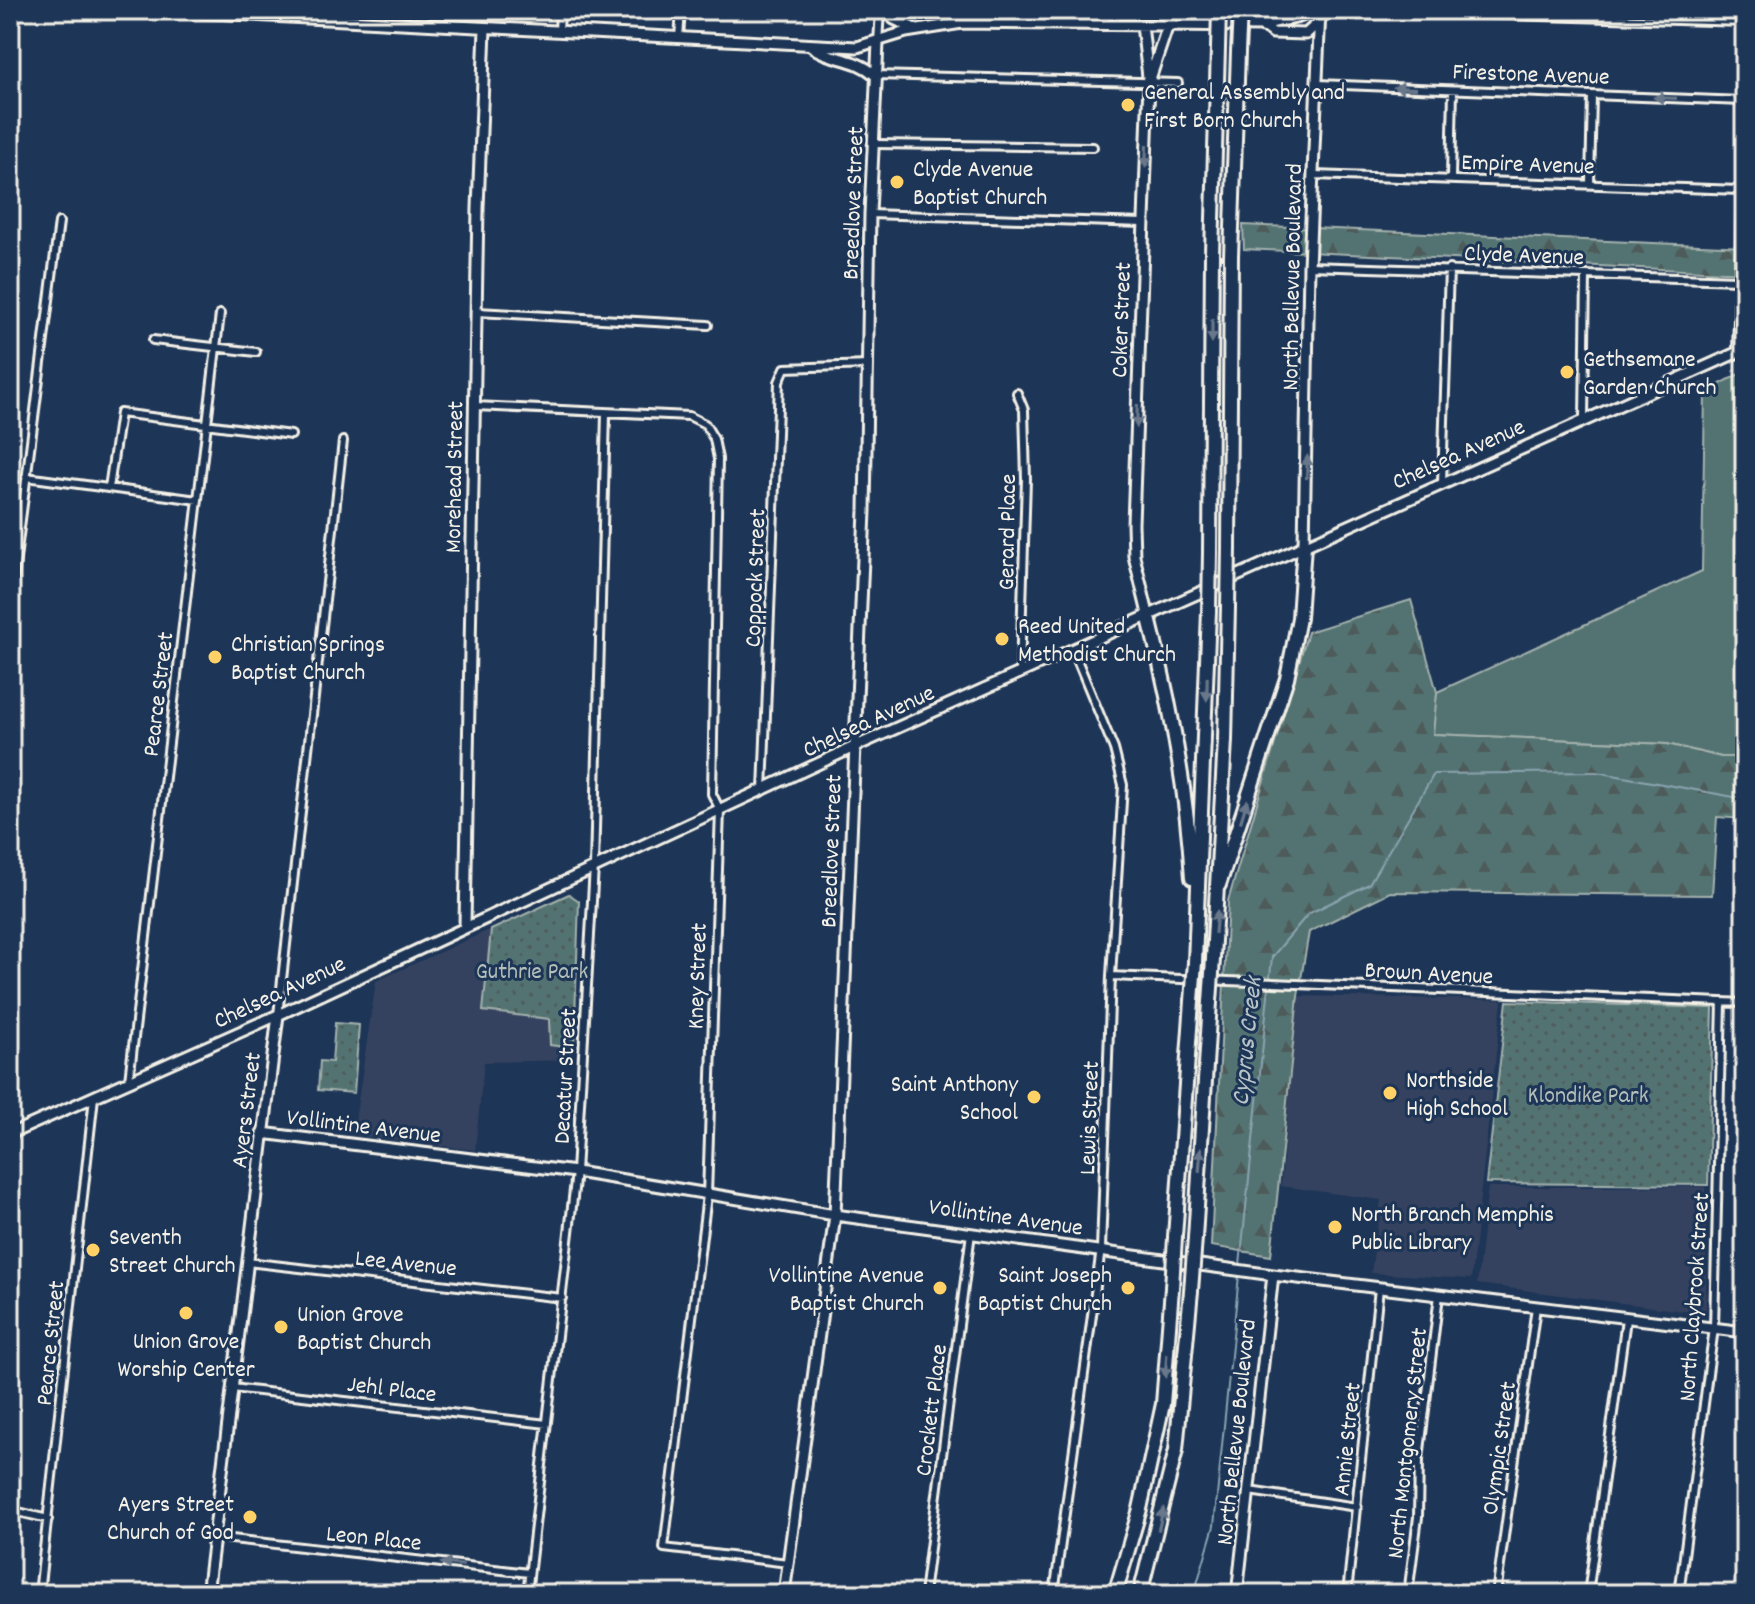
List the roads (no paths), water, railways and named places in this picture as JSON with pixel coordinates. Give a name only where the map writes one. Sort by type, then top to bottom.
[{"type":"highway","points":[[1168,25],[1171,10]]},
{"type":"highway","points":[[1115,1594],[1140,1509],[1163,1404],[1195,962],[1209,611],[1212,253],[1219,10]]},
{"type":"highway","points":[[1140,1594],[1176,1450],[1191,1291],[1219,885],[1228,607],[1231,244],[1240,10]]},
{"type":"highway","points":[[1264,26],[1272,10]]},
{"type":"highway","points":[[1219,885],[1287,678],[1299,618],[1304,545]]},
{"type":"highway","points":[[1149,618],[1175,721],[1187,798],[1196,936]]},
{"type":"street","points":[[155,10],[810,45],[878,43],[917,30],[983,22],[1264,26],[1274,20],[1332,10]]},
{"type":"street","points":[[559,32],[560,10]]},
{"type":"street","points":[[679,38],[681,10]]},
{"type":"street","points":[[882,10],[917,30]]},
{"type":"street","name":"Breedlove Street","points":[[784,1594],[835,1215],[869,365],[875,75],[882,10]]},
{"type":"street","points":[[1105,10],[1105,26]]},
{"type":"street","points":[[1342,10],[1745,22]]},
{"type":"street","points":[[1311,33],[1318,13]]},
{"type":"street","name":"North Bellevue Boulevard","points":[[1304,545],[1318,13]]},
{"type":"street","points":[[1283,20],[1311,33],[1319,50]]},
{"type":"street","points":[[1142,25],[1149,82]]},
{"type":"street","name":"Coker Street","points":[[1149,618],[1134,556],[1133,524],[1149,82],[1168,25]]},
{"type":"street","points":[[1264,26],[1273,33],[1311,33]]},
{"type":"street","name":"Morehead Street","points":[[465,925],[485,29]]},
{"type":"street","points":[[810,45],[819,53],[857,61],[875,75],[1178,83]]},
{"type":"street","points":[[1741,351],[1738,280],[1742,240],[1740,190],[1745,69]]},
{"type":"street","name":"Firestone Avenue","points":[[1318,84],[1743,101]]},
{"type":"street","points":[[1451,178],[1453,90]]},
{"type":"street","points":[[1590,183],[1592,96]]},
{"type":"street","points":[[874,144],[1093,147]]},
{"type":"street","name":"Empire Avenue","points":[[1314,175],[1740,190]]},
{"type":"street","points":[[870,214],[1143,223]]},
{"type":"street","points":[[10,606],[59,222]]},
{"type":"street","name":"Clyde Avenue","points":[[1309,266],[1738,280]]},
{"type":"street","points":[[1442,483],[1449,269]]},
{"type":"street","points":[[1584,418],[1586,275]]},
{"type":"street","points":[[477,312],[708,325]]},
{"type":"street","name":"Pearce Street","points":[[129,1080],[220,314]]},
{"type":"street","points":[[153,340],[256,352]]},
{"type":"street","name":"Chelsea Avenue","points":[[10,1134],[278,1015],[465,925],[854,747],[1149,618],[1584,418],[1741,351]]},
{"type":"street","name":"Coppock Street","points":[[763,791],[779,382],[785,368],[869,365]]},
{"type":"street","name":"Gerard Place","points":[[1017,393],[1024,410],[1026,479],[1020,673]]},
{"type":"street","points":[[475,406],[606,413]]},
{"type":"street","points":[[109,488],[120,413],[291,435]]},
{"type":"street","name":"Kney Street","points":[[606,413],[689,416],[705,424],[718,459],[712,794],[720,810],[707,1195],[664,1548],[788,1563]]},
{"type":"street","name":"Decatur Street","points":[[527,1594],[576,1172],[594,867],[606,413]]},
{"type":"street","name":"Ayers Street","points":[[207,1594],[278,1015],[343,441]]},
{"type":"street","points":[[26,477],[198,500]]},
{"type":"street","points":[[10,535],[19,536]]},
{"type":"street","name":"Lewis Street","points":[[1054,1594],[1101,1249],[1111,976],[1123,785],[1114,749],[1073,650]]},
{"type":"street","name":"Brown Avenue","points":[[1111,976],[1745,1003]]},
{"type":"street","name":"North Claybrook Street","points":[[1679,1594],[1714,1328],[1722,1002]]},
{"type":"street","name":"Pearce Street","points":[[39,1594],[94,1097]]},
{"type":"street","name":"Vollintine Avenue","points":[[262,1133],[576,1172],[835,1215],[971,1231],[1273,1275],[1745,1332]]},
{"type":"street","name":"Crockett Place","points":[[924,1594],[971,1231]]},
{"type":"street","name":"Lee Avenue","points":[[247,1262],[562,1298]]},
{"type":"street","name":"North Bellevue Boulevard","points":[[1237,1594],[1273,1275]]},
{"type":"street","name":"Annie Street","points":[[1347,1594],[1379,1288]]},
{"type":"street","name":"North Montgomery Street","points":[[1408,1594],[1418,1517],[1419,1459],[1439,1295]]},
{"type":"street","name":"Olympic Street","points":[[1496,1594],[1536,1307]]},
{"type":"street","points":[[1588,1594],[1626,1319]]},
{"type":"street","name":"Jehl Place","points":[[232,1388],[547,1424]]},
{"type":"street","points":[[1249,1491],[1357,1507]]},
{"type":"street","points":[[10,1510],[48,1519]]},
{"type":"street","name":"Leon Place","points":[[214,1537],[529,1573]]},
{"type":"waterway","name":"Cyprus Creek","points":[[1240,1265],[1272,957],[1308,914],[1369,884],[1434,774],[1596,772],[1745,799]]},
{"type":"waterway","name":"Cyprus Creek","points":[[1194,1594],[1214,1526],[1239,1275]]},
{"type":"place","name":"General Assembly and First Born Church","points":[[1128,105]]},
{"type":"place","name":"Clyde Avenue Baptist Church","points":[[897,182]]},
{"type":"place","name":"Gethsemane Garden Church","points":[[1567,372]]},
{"type":"place","name":"Reed United Methodist Church","points":[[1002,639]]},
{"type":"place","name":"Christian Springs Baptist Church","points":[[215,657]]},
{"type":"place","name":"Northside High School","points":[[1390,1093]]},
{"type":"place","name":"Saint Anthony School","points":[[1034,1097]]},
{"type":"place","name":"North Branch Memphis Public Library","points":[[1335,1227]]},
{"type":"place","name":"Seventh Street Church","points":[[93,1250]]},
{"type":"place","name":"Vollintine Avenue Baptist Church","points":[[940,1288]]},
{"type":"place","name":"Saint Joseph Baptist Church","points":[[1128,1288]]},
{"type":"place","name":"Union Grove Worship Center","points":[[186,1313]]},
{"type":"place","name":"Union Grove Baptist Church","points":[[281,1327]]},
{"type":"place","name":"Ayers Street Church of God","points":[[250,1517]]},
{"type":"park label","name":"Guthrie Park","points":[[532,970]]},
{"type":"park label","name":"Klondike Park","points":[[1588,1094]]}]
